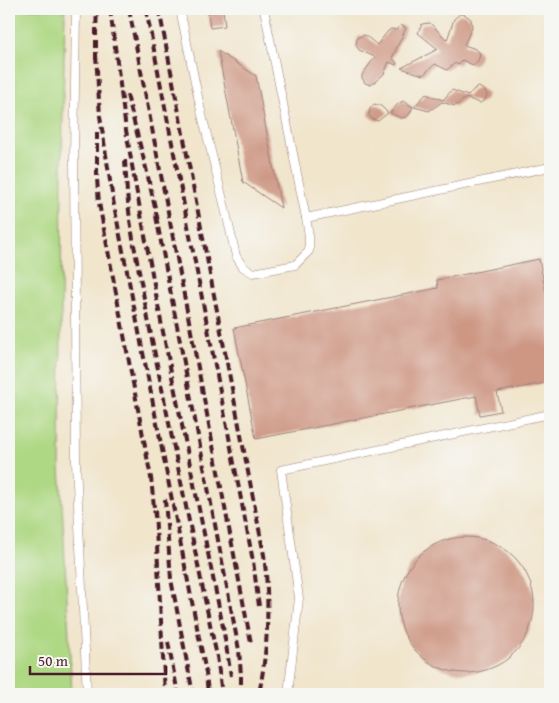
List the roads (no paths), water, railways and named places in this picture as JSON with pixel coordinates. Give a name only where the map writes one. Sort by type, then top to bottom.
[{"type":"lane","points":[[76,9],[74,160],[76,462],[87,694]]},
{"type":"lane","points":[[180,9],[201,111],[236,256],[243,267],[253,273],[295,265],[308,251],[309,236],[264,9]]},
{"type":"lane","points":[[306,218],[550,167]]},
{"type":"lane","points":[[288,694],[299,598],[281,470],[550,414]]},
{"type":"railway","points":[[96,60],[97,9]]},
{"type":"railway","points":[[110,9],[134,177],[231,676]]},
{"type":"railway","points":[[129,9],[251,643]]},
{"type":"railway","points":[[146,9],[253,561],[259,606]]},
{"type":"railway","points":[[159,9],[264,555],[267,625],[259,694]]},
{"type":"railway","points":[[96,55],[100,116],[113,200],[206,673],[208,694]]},
{"type":"railway","points":[[127,95],[158,221]]},
{"type":"railway","points":[[97,132],[99,203],[151,478],[155,517]]},
{"type":"railway","points":[[125,160],[134,245],[217,656],[222,694]]},
{"type":"railway","points":[[156,216],[239,650],[241,694]]},
{"type":"railway","points":[[165,499],[171,579],[193,694]]},
{"type":"railway","points":[[155,510],[165,694]]},
{"type":"railway","points":[[168,642],[178,694]]}]
